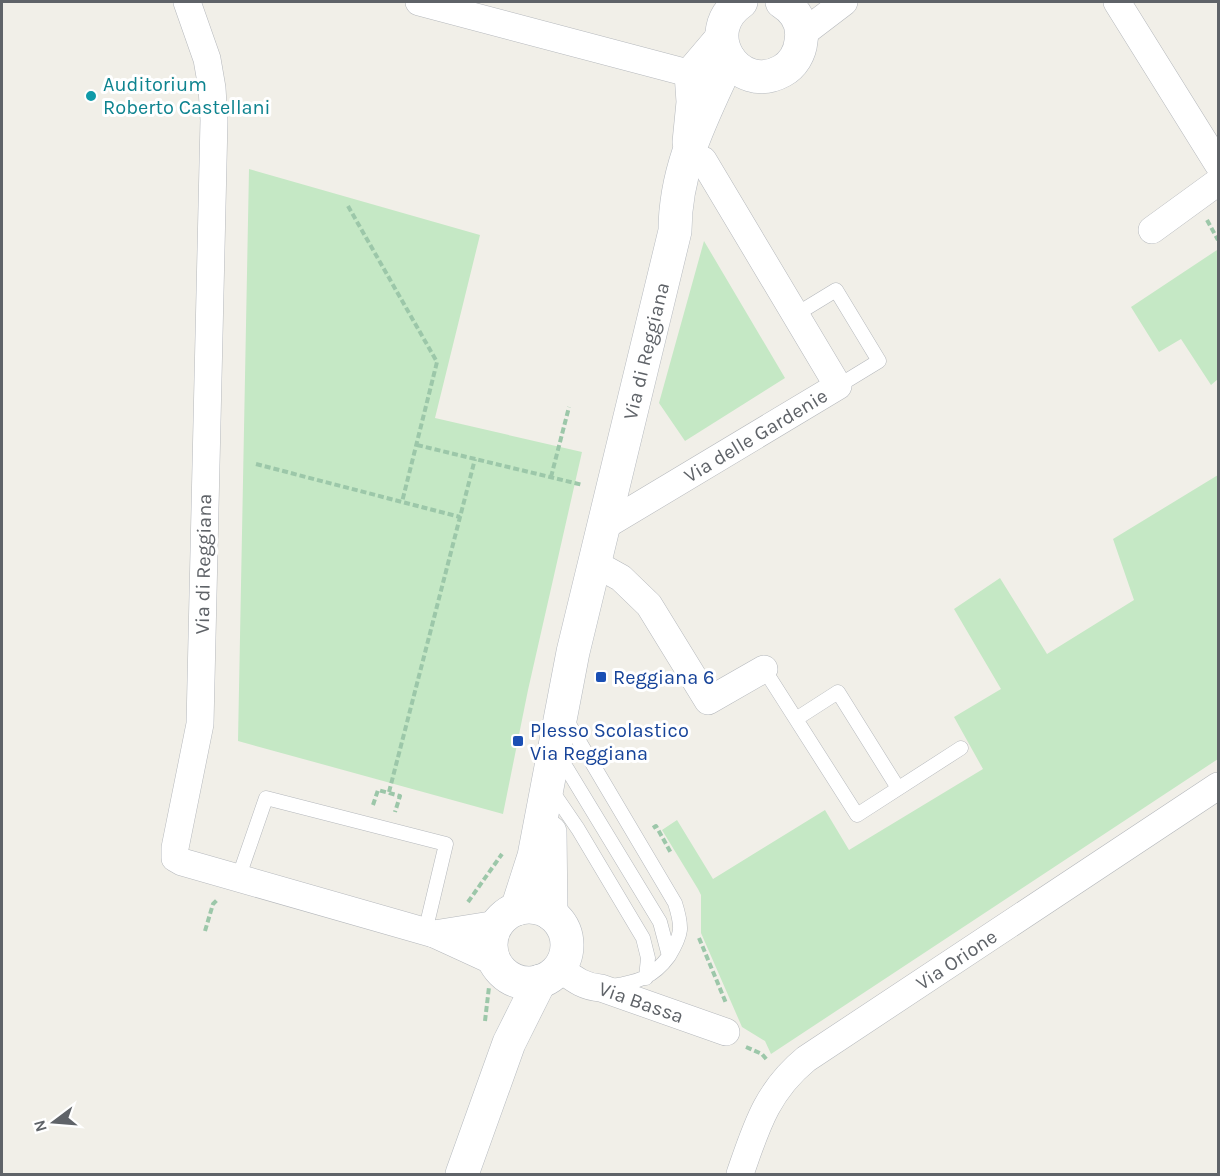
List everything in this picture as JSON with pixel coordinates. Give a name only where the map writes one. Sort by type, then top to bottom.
[{"type":"street","name":"Via di Reggiana","points":[[187,2],[207,59],[214,120],[200,724],[175,848],[175,858],[238,879],[430,933],[526,972]]},
{"type":"street","points":[[419,2],[688,73],[732,61],[775,74],[786,68],[798,53],[794,9],[844,2]]},
{"type":"street","name":"Via di Reggiana","points":[[430,933],[507,916],[534,856],[549,786],[561,711],[594,563],[675,231],[677,200],[694,160],[738,93],[732,61],[728,14],[741,2]]},
{"type":"street","points":[[1117,2],[1218,164]]},
{"type":"street","name":"Via di Reggiana","points":[[694,160],[688,73],[732,61]]},
{"type":"street","name":"Via delle Gardenie","points":[[603,527],[838,386],[795,315],[694,160]]},
{"type":"street","points":[[1152,230],[1218,182]]},
{"type":"street","points":[[594,563],[621,578],[650,605],[708,701],[764,669]]},
{"type":"street","name":"Via di Reggiana","points":[[549,786],[551,914]]},
{"type":"street","name":"Via Orione","points":[[740,1174],[768,1102],[794,1069],[806,1059],[1218,786]]},
{"type":"street","points":[[529,907],[541,909],[560,922],[567,945],[565,957],[526,972],[491,942],[507,916],[529,907]]},
{"type":"street","points":[[462,1174],[510,1043],[526,972]]},
{"type":"street","name":"Via Bassa","points":[[526,972],[575,980],[726,1032]]},
{"type":"lane","points":[[795,315],[836,290],[879,361],[838,386]]},
{"type":"lane","points":[[764,669],[856,815],[961,748]]},
{"type":"lane","points":[[796,719],[838,692],[898,788]]},
{"type":"lane","points":[[561,711],[675,903],[681,929],[678,941],[659,969],[646,978],[601,988]]},
{"type":"lane","points":[[554,749],[660,922],[669,956]]},
{"type":"lane","points":[[549,786],[643,938],[648,958],[646,978]]},
{"type":"lane","points":[[238,879],[266,798],[446,844],[430,933]]},
{"type":"path","points":[[348,207],[436,362],[402,502]]},
{"type":"path","points":[[551,477],[569,407]]},
{"type":"path","points":[[417,446],[613,490]]},
{"type":"path","points":[[389,792],[475,459]]},
{"type":"path","points":[[256,464],[460,517]]},
{"type":"path","points":[[205,931],[213,904],[238,879]]},
{"type":"green space","points":[[249,169],[480,235],[435,418],[582,452],[528,690],[503,814],[238,741]]},
{"type":"green space","points":[[704,241],[785,378],[685,441],[659,403]]},
{"type":"green space","points":[[1217,250],[1218,379],[1211,385],[1181,339],[1159,352],[1131,307]]},
{"type":"green space","points":[[1218,475],[1218,759],[771,1054],[765,1041],[742,1027],[701,933],[701,895],[662,830],[677,820],[713,879],[825,810],[849,850],[983,769],[954,717],[1001,689],[954,609],[1000,578],[1047,654],[1134,600],[1113,539]]},
{"type":"place","name":"Auditorium Roberto Castellani","points":[[91,96]]},
{"type":"place","name":"Reggiana 6","points":[[601,677]]},
{"type":"place","name":"Plesso Scolastico Via Reggiana","points":[[518,741]]}]
